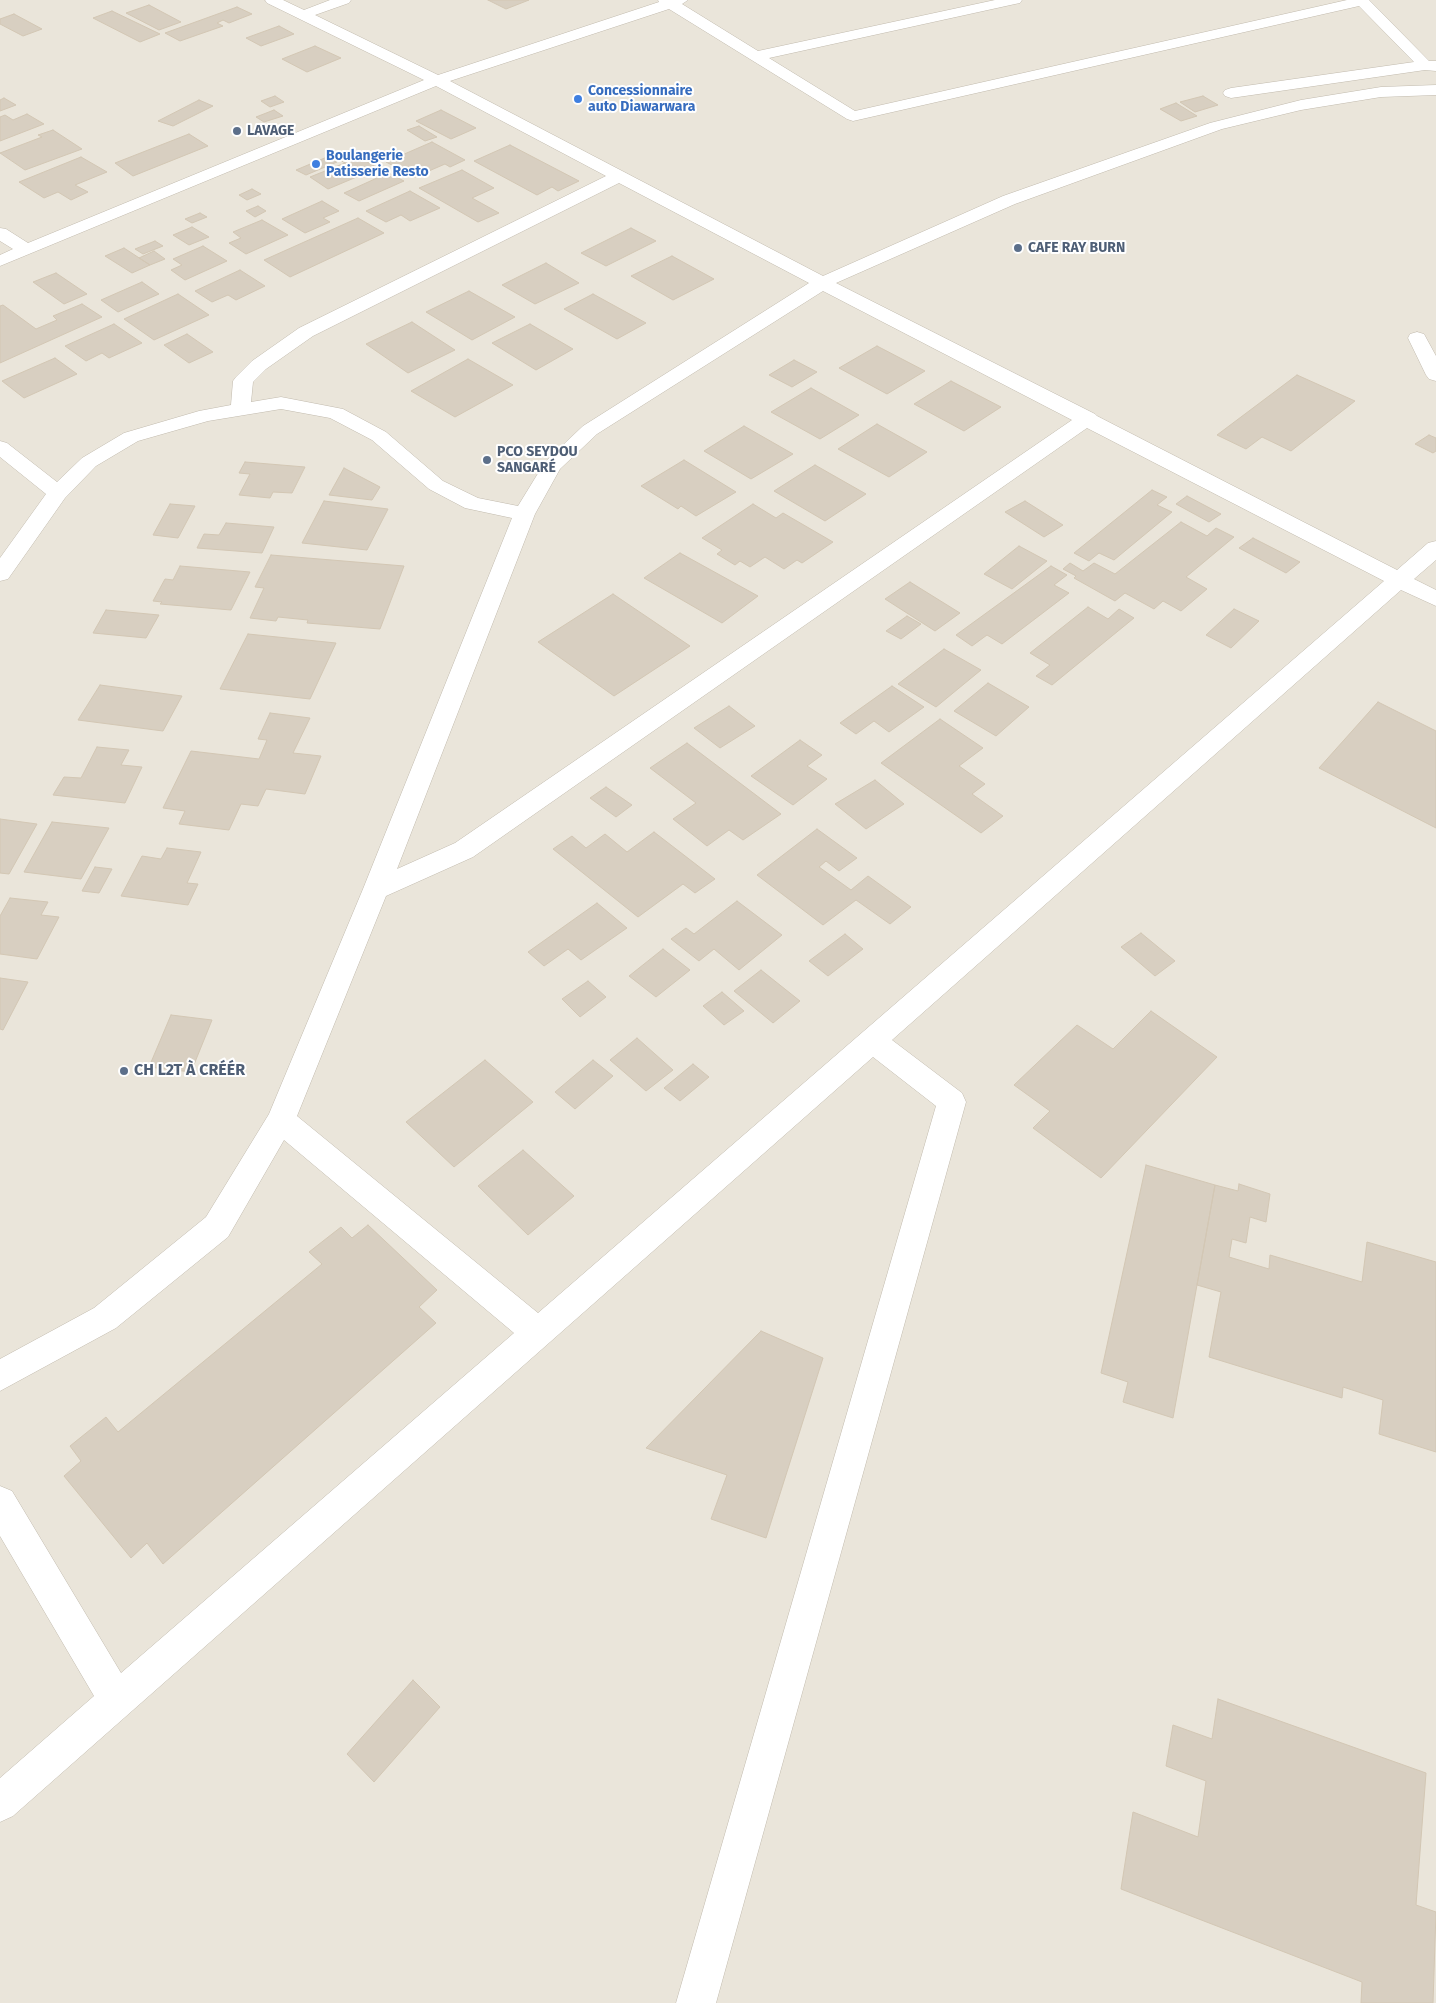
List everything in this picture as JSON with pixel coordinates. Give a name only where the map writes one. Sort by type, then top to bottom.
[{"type":"street","points":[[272,0],[437,80],[822,283],[1088,418],[1436,599]]},
{"type":"street","points":[[304,15],[344,0]]},
{"type":"street","points":[[756,56],[1015,0]]},
{"type":"street","points":[[0,261],[437,80],[671,1],[853,116],[1362,1],[1430,65]]},
{"type":"street","points":[[1231,93],[1430,65]]},
{"type":"street","points":[[0,1376],[106,1318],[216,1227],[280,1120],[376,889],[524,514],[552,466],[590,430],[822,283],[1009,200],[1216,126],[1301,105],[1372,93],[1436,90]]},
{"type":"street","points":[[241,409],[243,381],[259,365],[306,332],[620,176]]},
{"type":"street","points":[[0,232],[26,250]]},
{"type":"street","points":[[1417,338],[1436,376]]},
{"type":"street","points":[[0,574],[58,493],[89,462],[131,437],[206,415],[281,403],[336,413],[379,436],[436,485],[472,503],[524,514]]},
{"type":"street","points":[[376,889],[464,850],[1088,418]]},
{"type":"street","points":[[0,447],[58,493]]},
{"type":"street","points":[[0,1803],[1436,548]]},
{"type":"street","points":[[696,2003],[952,1102],[872,1042]]},
{"type":"street","points":[[280,1120],[538,1333]]},
{"type":"street","points":[[0,1503],[117,1700]]},
{"type":"shaded area","points":[[0,0],[1436,0],[1436,2003],[0,2003]]},
{"type":"building","points":[[488,0],[529,0],[506,9]]},
{"type":"building","points":[[149,5],[181,22],[159,30],[126,13]]},
{"type":"building","points":[[237,7],[252,14],[229,23],[223,20],[217,23],[223,26],[180,41],[165,33]]},
{"type":"building","points":[[112,11],[160,34],[140,42],[93,18]]},
{"type":"building","points":[[14,14],[42,29],[23,36],[0,24],[0,19]]},
{"type":"building","points":[[279,26],[294,34],[261,46],[246,38]]},
{"type":"building","points":[[315,46],[341,58],[307,72],[282,59]]},
{"type":"building","points":[[275,96],[284,102],[270,107],[261,101]]},
{"type":"building","points":[[1203,96],[1218,105],[1195,112],[1180,102]]},
{"type":"building","points":[[4,98],[16,105],[0,111],[0,100]]},
{"type":"building","points":[[199,100],[213,106],[173,126],[158,121]]},
{"type":"building","points":[[1176,103],[1197,116],[1181,121],[1160,109]]},
{"type":"building","points":[[274,110],[283,116],[264,122],[256,117]]},
{"type":"building","points":[[441,110],[476,128],[451,139],[416,121]]},
{"type":"building","points":[[27,114],[44,124],[0,141],[0,117],[5,115],[13,120]]},
{"type":"building","points":[[419,126],[437,137],[425,141],[407,130]]},
{"type":"building","points":[[53,130],[82,149],[25,170],[0,153],[42,137],[38,135]]},
{"type":"building","points":[[189,134],[208,146],[133,176],[115,163]]},
{"type":"building","points":[[432,142],[465,160],[450,167],[445,164],[415,177],[386,162]]},
{"type":"building","points":[[510,145],[579,181],[558,191],[552,187],[537,195],[474,161]]},
{"type":"building","points":[[349,152],[378,168],[328,189],[310,177],[345,163],[335,157]]},
{"type":"building","points":[[81,157],[107,172],[75,185],[88,192],[71,200],[58,192],[44,198],[19,182]]},
{"type":"building","points":[[327,157],[337,162],[306,175],[296,170]]},
{"type":"building","points":[[462,170],[494,188],[472,198],[499,213],[478,222],[419,188]]},
{"type":"building","points":[[388,173],[404,181],[359,201],[344,193]]},
{"type":"building","points":[[252,189],[261,194],[247,200],[239,195]]},
{"type":"building","points":[[410,191],[440,208],[410,221],[401,215],[386,222],[366,211]]},
{"type":"building","points":[[322,201],[339,211],[323,218],[330,222],[305,233],[282,219]]},
{"type":"building","points":[[258,206],[266,211],[255,217],[246,211]]},
{"type":"building","points":[[200,213],[207,217],[192,223],[185,219]]},
{"type":"building","points":[[358,218],[384,233],[290,277],[264,260]]},
{"type":"building","points":[[262,220],[288,235],[246,254],[229,243],[241,238],[233,232]]},
{"type":"building","points":[[192,227],[209,237],[189,245],[173,235]]},
{"type":"building","points":[[631,228],[656,241],[606,266],[581,253]]},
{"type":"building","points":[[155,241],[163,246],[143,254],[135,249]]},
{"type":"building","points":[[203,246],[227,261],[185,280],[171,270],[182,265],[173,259]]},
{"type":"building","points":[[124,248],[150,265],[132,273],[105,256]]},
{"type":"building","points":[[154,251],[165,259],[150,265],[139,258]]},
{"type":"building","points":[[672,256],[714,279],[673,300],[631,276]]},
{"type":"building","points":[[546,263],[579,283],[535,304],[502,285]]},
{"type":"building","points":[[240,270],[265,286],[236,300],[228,295],[212,302],[195,291]]},
{"type":"building","points":[[56,273],[87,294],[64,304],[33,282]]},
{"type":"building","points":[[142,282],[159,294],[118,312],[101,300]]},
{"type":"building","points":[[469,291],[515,317],[472,340],[426,312]]},
{"type":"building","points":[[178,294],[209,315],[154,340],[124,319]]},
{"type":"building","points":[[593,294],[646,323],[617,339],[564,309]]},
{"type":"building","points":[[82,304],[102,317],[0,363],[0,306],[3,305],[36,329],[57,320],[53,316]]},
{"type":"building","points":[[412,322],[455,350],[408,373],[366,344]]},
{"type":"building","points":[[114,324],[142,343],[109,358],[102,353],[86,361],[65,346]]},
{"type":"building","points":[[530,324],[573,349],[536,370],[492,343]]},
{"type":"building","points":[[187,334],[213,352],[189,363],[164,345]]},
{"type":"building","points":[[877,346],[925,371],[887,394],[839,368]]},
{"type":"building","points":[[55,358],[77,374],[24,398],[2,381]]},
{"type":"building","points":[[468,359],[513,385],[455,417],[411,391]]},
{"type":"building","points":[[794,360],[817,372],[792,387],[769,375]]},
{"type":"building","points":[[1297,375],[1355,401],[1291,451],[1262,437],[1246,449],[1217,435]]},
{"type":"building","points":[[951,381],[1001,407],[964,431],[914,404]]},
{"type":"building","points":[[811,388],[859,415],[820,439],[771,412]]},
{"type":"building","points":[[877,424],[927,452],[889,477],[838,449]]},
{"type":"building","points":[[744,426],[793,454],[751,479],[704,451]]},
{"type":"building","points":[[1429,435],[1436,438],[1436,451],[1433,453],[1415,444]]},
{"type":"building","points":[[684,460],[736,492],[696,516],[681,506],[678,509],[641,486]]},
{"type":"building","points":[[245,462],[305,467],[292,493],[273,492],[270,498],[239,495],[250,474],[239,473]]},
{"type":"building","points":[[815,465],[866,494],[825,521],[774,491]]},
{"type":"building","points":[[344,468],[380,487],[372,500],[329,495]]},
{"type":"building","points":[[1152,490],[1167,497],[1157,505],[1172,512],[1114,560],[1099,553],[1089,561],[1074,553]]},
{"type":"building","points":[[1187,496],[1221,514],[1209,522],[1176,504]]},
{"type":"building","points":[[324,501],[388,509],[367,550],[302,543]]},
{"type":"building","points":[[1025,501],[1063,525],[1044,537],[1005,512]]},
{"type":"building","points":[[170,504],[195,506],[178,538],[153,535]]},
{"type":"building","points":[[753,504],[776,518],[783,513],[833,542],[802,563],[797,560],[784,569],[765,557],[750,567],[740,561],[735,565],[717,554],[722,550],[702,538]]},
{"type":"building","points":[[1181,522],[1207,536],[1216,528],[1234,537],[1186,577],[1207,589],[1181,611],[1163,601],[1154,609],[1125,593],[1115,601],[1074,578],[1076,576],[1063,569],[1070,563],[1083,571],[1094,563],[1115,574]]},
{"type":"building","points":[[226,523],[274,527],[262,553],[197,548],[204,534],[219,535]]},
{"type":"building","points":[[1253,538],[1300,562],[1286,573],[1239,548]]},
{"type":"building","points":[[1019,546],[1047,561],[1012,589],[984,574]]},
{"type":"building","points":[[680,553],[758,596],[722,623],[644,578]]},
{"type":"building","points":[[271,555],[404,566],[380,629],[307,623],[308,620],[278,617],[276,621],[250,618],[264,588],[255,587]]},
{"type":"building","points":[[180,566],[250,572],[231,610],[160,604],[162,602],[153,601],[165,579],[173,580]]},
{"type":"building","points":[[1051,566],[1067,575],[1054,585],[1069,593],[1002,644],[987,635],[972,646],[956,635]]},
{"type":"building","points":[[910,582],[960,613],[935,631],[885,599]]},
{"type":"building","points":[[613,594],[690,646],[614,696],[538,642]]},
{"type":"building","points":[[1088,607],[1108,619],[1119,609],[1134,618],[1052,685],[1036,676],[1050,665],[1030,653]]},
{"type":"building","points":[[1234,609],[1259,621],[1231,648],[1206,635]]},
{"type":"building","points":[[106,610],[159,615],[146,638],[93,633]]},
{"type":"building","points":[[907,616],[921,624],[901,639],[886,631]]},
{"type":"building","points":[[248,634],[336,643],[310,699],[220,689]]},
{"type":"building","points":[[944,649],[981,670],[936,707],[898,684]]},
{"type":"building","points":[[988,683],[1029,707],[996,736],[954,711]]},
{"type":"building","points":[[100,685],[182,696],[163,731],[78,720]]},
{"type":"building","points":[[892,686],[924,707],[889,732],[874,721],[856,734],[840,723]]},
{"type":"building","points":[[1378,702],[1436,731],[1436,828],[1319,768]]},
{"type":"building","points":[[729,706],[755,726],[720,748],[694,728]]},
{"type":"building","points":[[270,713],[310,718],[293,753],[321,756],[305,794],[266,789],[258,806],[241,804],[229,830],[179,824],[185,811],[163,808],[191,751],[259,759],[267,740],[258,739]]},
{"type":"building","points":[[940,719],[983,748],[959,766],[985,784],[972,794],[1003,816],[981,833],[881,763]]},
{"type":"building","points":[[800,740],[822,755],[807,766],[827,779],[793,805],[751,776]]},
{"type":"building","points":[[687,743],[781,814],[743,840],[729,830],[707,846],[673,819],[696,803],[650,768]]},
{"type":"building","points":[[97,747],[129,750],[121,765],[142,767],[125,803],[53,795],[64,777],[81,778]]},
{"type":"building","points":[[875,780],[904,804],[866,829],[835,804]]},
{"type":"building","points":[[606,787],[632,805],[616,817],[590,798]]},
{"type":"building","points":[[0,819],[37,824],[9,874],[0,873]]},
{"type":"building","points":[[52,822],[109,828],[81,879],[24,872]]},
{"type":"building","points":[[817,829],[857,858],[839,871],[826,861],[819,867],[851,890],[868,876],[911,907],[890,924],[856,900],[823,925],[757,875]]},
{"type":"building","points":[[654,832],[715,879],[695,893],[683,884],[638,917],[553,849],[572,836],[586,848],[605,834],[627,852]]},
{"type":"building","points":[[167,848],[201,852],[187,883],[198,884],[188,905],[121,896],[142,856],[161,859]]},
{"type":"building","points":[[95,867],[112,869],[99,893],[82,891]]},
{"type":"building","points":[[10,898],[48,902],[41,915],[59,917],[37,959],[0,954],[0,916]]},
{"type":"building","points":[[737,901],[782,935],[739,970],[714,949],[699,961],[671,939],[686,928],[694,934]]},
{"type":"building","points":[[597,903],[627,928],[581,960],[568,949],[544,966],[528,952]]},
{"type":"building","points":[[1141,933],[1175,961],[1155,976],[1121,947]]},
{"type":"building","points":[[845,934],[863,949],[828,976],[809,961]]},
{"type":"building","points":[[663,949],[690,970],[656,997],[629,976]]},
{"type":"building","points":[[761,970],[800,1001],[773,1023],[734,991]]},
{"type":"building","points":[[0,978],[28,982],[3,1030],[0,1029]]},
{"type":"building","points":[[588,981],[606,997],[580,1017],[562,999]]},
{"type":"building","points":[[722,992],[744,1011],[724,1025],[703,1006]]},
{"type":"building","points":[[1151,1011],[1217,1057],[1101,1178],[1033,1128],[1050,1111],[1014,1085],[1077,1025],[1113,1049]]},
{"type":"building","points":[[171,1015],[212,1020],[191,1072],[149,1067]]},
{"type":"building","points":[[637,1038],[673,1070],[646,1091],[610,1060]]},
{"type":"building","points":[[485,1060],[533,1102],[454,1167],[406,1122]]},
{"type":"building","points":[[593,1060],[613,1076],[575,1109],[555,1092]]},
{"type":"building","points":[[693,1064],[709,1077],[680,1101],[664,1088]]},
{"type":"building","points":[[523,1150],[574,1196],[528,1235],[478,1186]]},
{"type":"building","points":[[1146,1165],[1215,1185],[1173,1418],[1123,1402],[1128,1382],[1101,1373]]},
{"type":"building","points":[[1239,1184],[1270,1194],[1266,1222],[1250,1217],[1246,1243],[1232,1239],[1229,1257],[1269,1269],[1270,1255],[1362,1282],[1367,1242],[1436,1262],[1436,1452],[1379,1434],[1383,1400],[1343,1387],[1342,1398],[1209,1357],[1221,1292],[1197,1285],[1215,1185],[1238,1191]]},
{"type":"building","points":[[368,1225],[437,1290],[419,1307],[436,1323],[163,1564],[147,1543],[131,1558],[64,1476],[81,1461],[70,1446],[106,1417],[118,1432],[322,1264],[309,1252],[341,1227],[352,1238]]},
{"type":"building","points":[[761,1331],[823,1358],[766,1538],[711,1519],[727,1475],[646,1448]]},
{"type":"building","points":[[413,1680],[440,1707],[374,1782],[347,1754]]},
{"type":"building","points":[[1218,1699],[1426,1773],[1416,1905],[1436,1912],[1433,2003],[1361,2003],[1362,1982],[1121,1889],[1133,1812],[1198,1837],[1206,1781],[1166,1766],[1173,1725],[1212,1739]]},
{"type":"place","name":"Concessionnaire auto Diawarwara","points":[[578,99]]},
{"type":"place","name":"LAVAGE","points":[[237,131]]},
{"type":"place","name":"Boulangerie Patisserie Resto","points":[[316,164]]},
{"type":"place","name":"CAFE RAY BURN","points":[[1018,248]]},
{"type":"place","name":"PCO SEYDOU SANGARÉ","points":[[487,460]]},
{"type":"place","name":"CH L2T À CRÉÉR","points":[[124,1071]]}]
